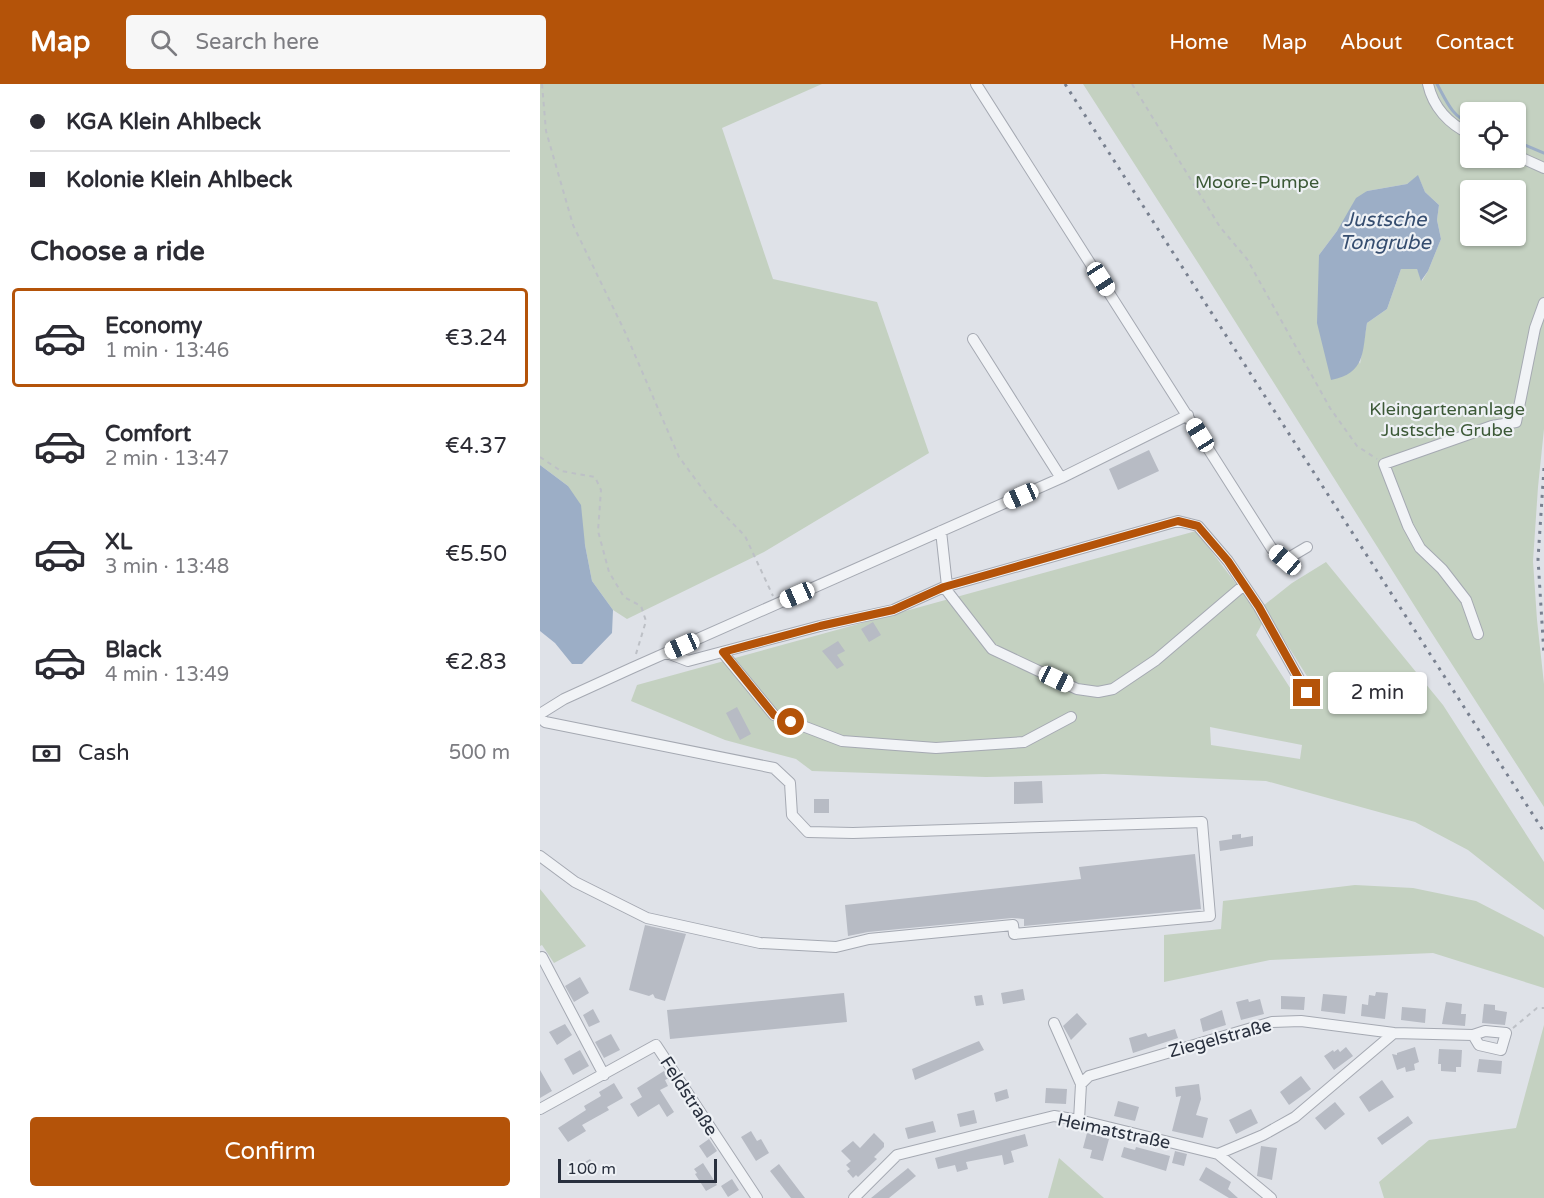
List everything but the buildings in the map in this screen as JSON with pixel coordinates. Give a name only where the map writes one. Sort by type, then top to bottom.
[{"type":"street","points":[[976,84],[1272,549],[1285,560],[1306,547]]},
{"type":"street","points":[[1428,84],[1431,96],[1440,112],[1460,129]]},
{"type":"street","points":[[1526,160],[1544,168]]},
{"type":"street","points":[[1479,634],[1466,600],[1442,569],[1420,548],[1408,526],[1384,464],[1492,426],[1516,422],[1535,328],[1544,303]]},
{"type":"street","points":[[973,339],[1062,478]]},
{"type":"street","points":[[540,856],[574,882],[647,918],[760,943],[836,947],[869,939],[1013,925],[1014,934],[1210,916],[1202,822],[853,833],[808,832],[792,815],[790,783],[774,768],[545,722],[540,715],[564,699],[1062,478],[1188,415]]},
{"type":"street","points":[[667,653],[688,661],[820,626],[893,610],[946,587],[1178,521],[1198,526],[1228,561],[1259,607],[1307,693]]},
{"type":"street","points":[[941,531],[946,587],[992,649],[1077,689],[1098,692],[1113,688],[1156,660],[1244,585]]},
{"type":"street","points":[[723,652],[774,715],[842,741],[936,748],[1024,742],[1071,717]]},
{"type":"street","points":[[540,958],[542,957],[604,1075]]},
{"type":"street","name":"Ziegelstraße","points":[[1081,1084],[1089,1076],[1272,1022],[1301,1021],[1394,1032],[1473,1035],[1485,1030],[1506,1033],[1501,1050],[1479,1045],[1473,1035]]},
{"type":"street","points":[[1054,1023],[1081,1084],[1079,1120]]},
{"type":"street","points":[[1218,1154],[1263,1135],[1295,1117],[1394,1032]]},
{"type":"street","name":"Feldstraße","points":[[540,1109],[656,1044],[757,1198]]},
{"type":"street","name":"Heimatstraße","points":[[854,1198],[897,1155],[1054,1116],[1218,1154],[1270,1198]]},
{"type":"path","points":[[542,84],[546,132],[573,225],[625,332],[657,411],[679,458],[713,503],[745,536],[777,604]]},
{"type":"path","points":[[1132,84],[1220,227],[1247,259],[1330,408],[1358,446],[1384,464]]},
{"type":"path","points":[[540,457],[561,471],[595,477],[601,490],[598,531],[609,572],[624,597],[641,606],[646,621],[632,668]]},
{"type":"path","points":[[1506,1033],[1537,1008],[1544,1008]]},
{"type":"green space","points":[[540,84],[822,84],[722,128],[773,279],[877,302],[929,453],[764,552],[627,619],[613,610],[592,581],[585,545],[568,486],[540,465]]},
{"type":"green space","points":[[1083,84],[1544,84],[1544,429],[1533,561],[1544,684],[1544,807]],"holes":[[[1418,176],[1425,192],[1439,205],[1437,220],[1441,239],[1422,281],[1417,269],[1401,269],[1387,309],[1367,323],[1360,364],[1319,255],[1367,191],[1407,184]]]},
{"type":"green space","points":[[1196,531],[1256,610],[1263,622],[1256,635],[1303,708],[1320,697],[1263,606],[1292,583],[1326,562],[1443,705],[1544,862],[1544,910],[1468,850],[1415,822],[1266,781],[1104,774],[986,777],[812,771],[796,759],[725,740],[631,701],[637,685]],"holes":[[[1210,727],[1302,745],[1300,759],[1211,745]]]},
{"type":"green space","points":[[1355,885],[1413,888],[1476,901],[1542,935],[1544,937],[1544,988],[1433,953],[1270,960],[1164,982],[1164,935],[1221,929],[1223,901]]},
{"type":"green space","points":[[540,889],[586,946],[554,963],[542,945],[540,946]]},
{"type":"green space","points":[[1544,1025],[1544,1198],[1384,1198],[1379,1182],[1429,1140],[1516,1128]]},
{"type":"green space","points":[[1059,1158],[1104,1198],[1048,1198]]},
{"type":"water","name":"Justsche Tongrube","points":[[1418,175],[1425,192],[1439,205],[1437,220],[1441,239],[1428,271],[1421,281],[1417,269],[1401,269],[1387,309],[1367,323],[1363,352],[1356,367],[1342,377],[1331,380],[1317,323],[1319,255],[1337,231],[1356,198],[1367,191],[1407,184]]},
{"type":"water","points":[[540,465],[568,486],[581,505],[592,581],[613,610],[612,633],[582,664],[572,664],[555,643],[540,631]]},
{"type":"waterway","points":[[1437,84],[1447,102],[1460,118]]},
{"type":"waterway","points":[[1526,146],[1544,153]]},
{"type":"railway","points":[[1065,84],[1544,832]]},
{"type":"railway","points":[[1544,468],[1538,559],[1544,655]]},
{"type":"route","points":[[791,722],[774,715],[723,652],[820,626],[893,610],[944,587],[1178,521],[1198,526],[1228,561],[1259,607],[1307,693]]},
{"type":"park label","name":"Moore-Pumpe","points":[[1257,182]]},
{"type":"park label","name":"Kleingartenanlage Justsche Grube","points":[[1447,419]]}]
